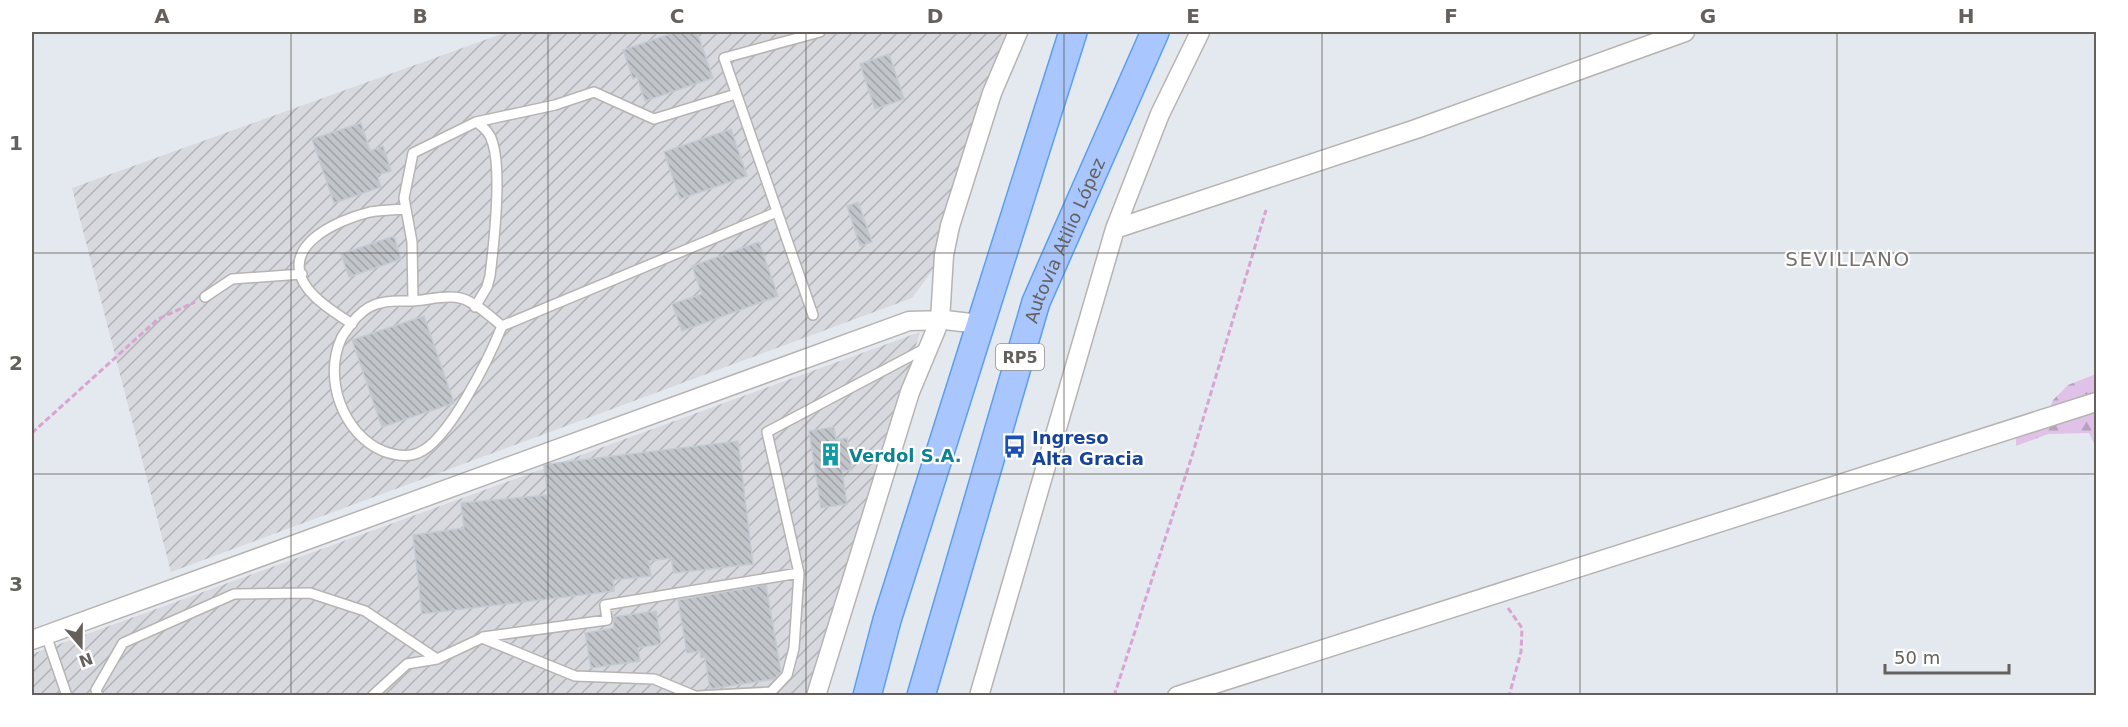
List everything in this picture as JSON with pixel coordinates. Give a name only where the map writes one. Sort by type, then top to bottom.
[{"type":"main road","name":"RP5","points":[[867,696],[887,620],[1073,32]]},
{"type":"main road","name":"Autovía Atilio López","points":[[921,696],[1036,303],[1155,32]]},
{"type":"street","points":[[816,696],[903,413],[940,320],[944,255],[950,226],[992,93],[1017,32]]},
{"type":"street","points":[[979,696],[1115,229],[1160,114],[1200,32]]},
{"type":"street","points":[[1115,229],[1405,133],[1685,32]]},
{"type":"street","points":[[39,638],[870,334],[909,321],[940,320],[979,324]]},
{"type":"street","points":[[1177,696],[2097,402]]},
{"type":"lane","points":[[813,315],[724,58],[820,32]]},
{"type":"lane","points":[[413,301],[412,242],[404,198],[413,153],[476,122],[555,105],[594,92],[654,120],[736,94]]},
{"type":"lane","points":[[475,307],[488,287],[490,276],[496,173],[493,143],[484,128],[476,122]]},
{"type":"lane","points":[[352,324],[333,312],[308,289],[299,263],[303,249],[321,231],[371,212],[406,209]]},
{"type":"lane","points":[[502,326],[460,298],[391,300],[371,304],[359,313],[341,338],[334,372],[343,414],[352,428],[374,447],[403,456],[420,453],[454,418],[490,357],[502,326],[777,212]]},
{"type":"lane","points":[[205,297],[232,279],[302,274]]},
{"type":"lane","points":[[482,638],[575,676],[654,679],[696,696],[771,692],[787,675],[794,648],[799,573],[767,432],[928,347]]},
{"type":"lane","points":[[372,696],[407,664],[437,659],[482,638],[607,620],[605,605],[799,573]]},
{"type":"lane","points":[[98,696],[96,690],[123,643],[234,594],[310,593],[365,611],[437,659]]},
{"type":"lane","points":[[39,638],[67,696]]},
{"type":"path","points":[[1114,696],[1191,459],[1266,210]]},
{"type":"path","points":[[32,433],[158,319],[205,297]]},
{"type":"path","points":[[1508,608],[1522,628],[1521,652],[1509,696]]},
{"type":"shaded area","points":[[507,32],[1018,32],[944,255],[912,298],[171,572],[72,188]]},
{"type":"shaded area","name":"Verdol S.A.","points":[[920,332],[816,695],[32,696],[32,654]]},
{"type":"green space","points":[[2096,374],[2096,447],[2089,433],[2048,434],[2016,446],[2016,437],[2048,413],[2053,400],[2068,385]]},
{"type":"building","points":[[676,32],[697,32],[713,78],[645,101],[637,77],[633,79],[623,50]]},
{"type":"building","points":[[889,54],[904,99],[875,109],[860,64]]},
{"type":"building","points":[[361,123],[370,151],[383,146],[391,171],[377,175],[381,187],[334,203],[312,139]]},
{"type":"building","points":[[731,129],[747,176],[680,199],[664,152]]},
{"type":"building","points":[[858,202],[872,242],[860,246],[847,206]]},
{"type":"building","points":[[394,236],[401,259],[349,277],[341,254]]},
{"type":"building","points":[[759,242],[778,296],[682,331],[672,304],[702,294],[692,266]]},
{"type":"building","points":[[424,316],[454,403],[382,427],[352,340]]},
{"type":"building","name":"Verdol S.A.","points":[[834,427],[836,440],[847,438],[852,470],[842,471],[847,504],[821,508],[809,431]]},
{"type":"building","points":[[738,441],[753,564],[674,573],[671,558],[649,561],[651,576],[613,580],[614,591],[422,614],[413,535],[464,528],[461,503],[548,495],[544,466],[548,464]]},
{"type":"building","points":[[766,585],[781,672],[774,679],[710,689],[705,657],[701,658],[700,651],[687,653],[678,600]]},
{"type":"building","points":[[656,611],[661,644],[638,648],[640,661],[591,668],[585,633],[614,628],[613,617]]},
{"type":"place","name":"Ingreso Alta Gracia","points":[[1014,447]]},
{"type":"place","name":"Verdol S.A.","points":[[831,455]]},
{"type":"district","name":"SEVILLANO","points":[[1848,259]]}]
